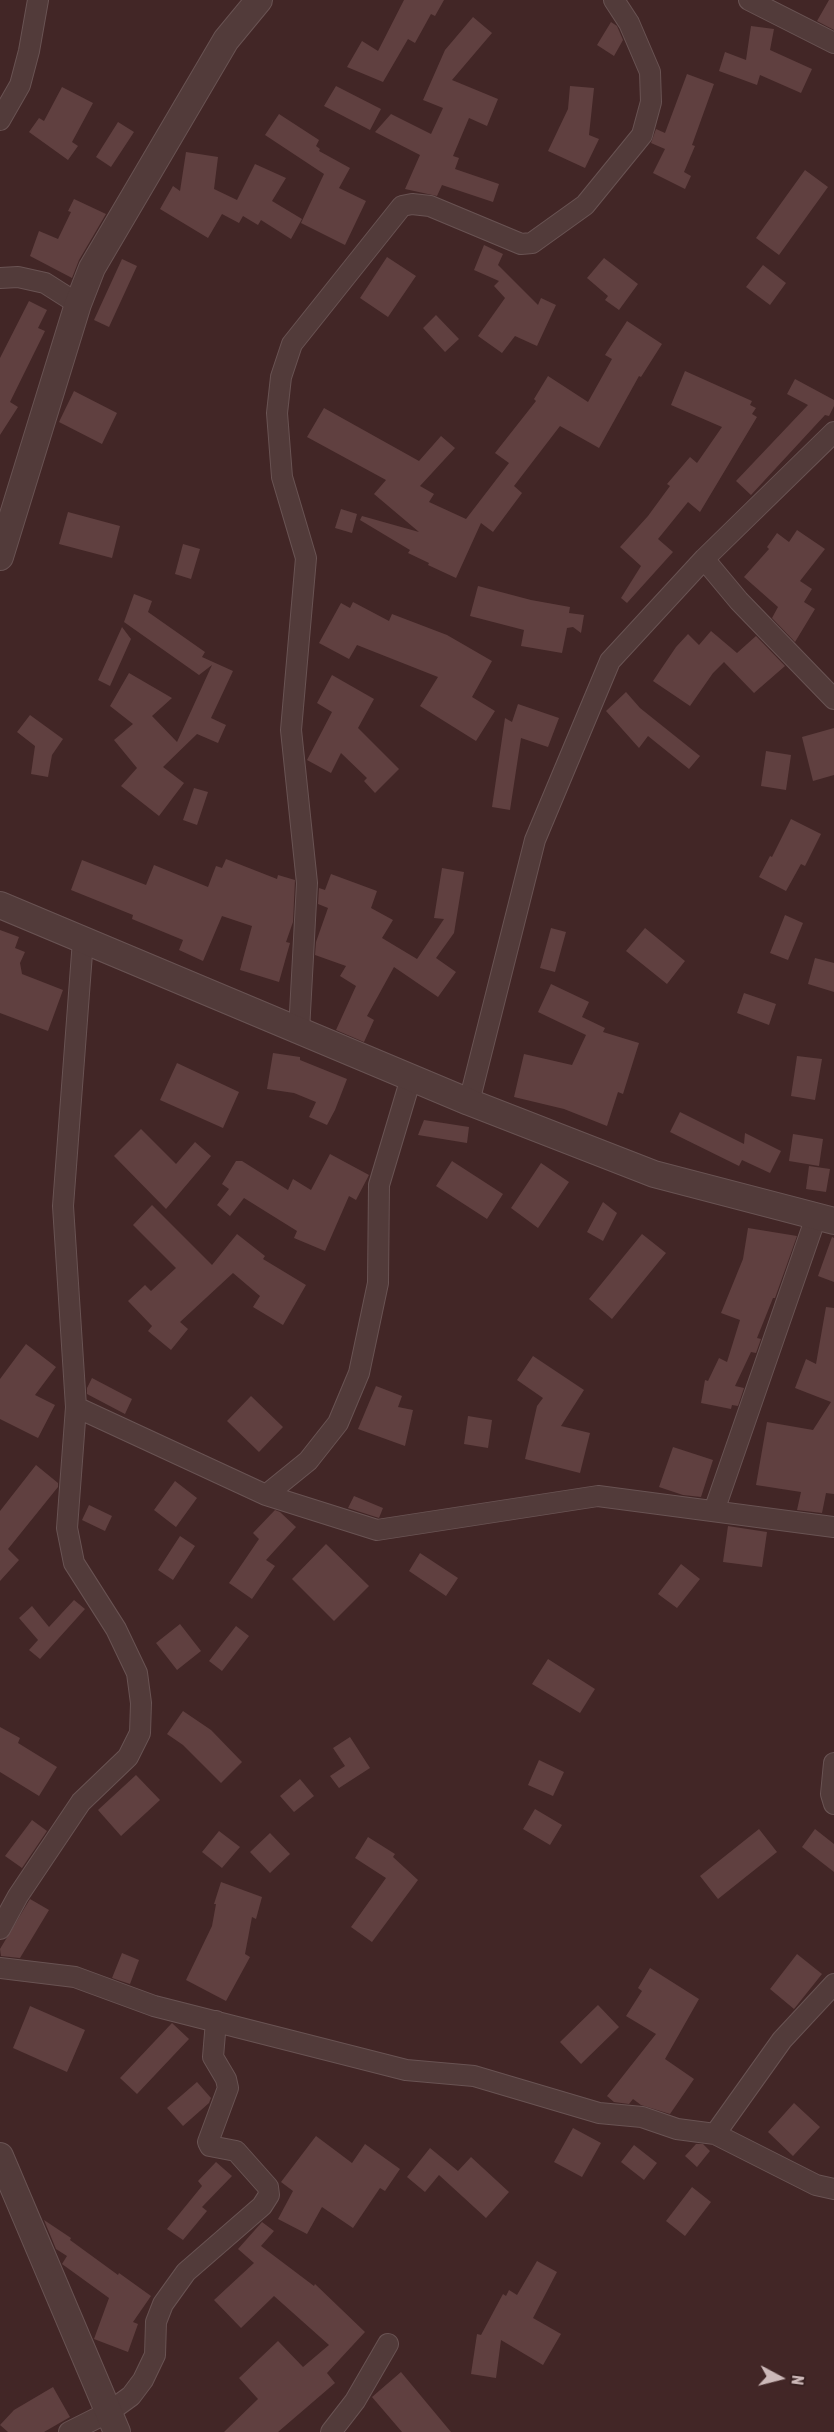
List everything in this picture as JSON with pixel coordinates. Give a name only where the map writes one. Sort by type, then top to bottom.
[{"type":"street","points":[[0,120],[20,85],[38,0]]},
{"type":"street","points":[[0,557],[78,304],[92,268],[226,40],[259,0]]},
{"type":"street","points":[[299,1031],[307,883],[291,730],[306,558],[282,477],[277,413],[280,377],[292,344],[402,206],[412,204],[430,206],[521,244],[531,243],[585,205],[642,135],[651,102],[650,72],[628,23],[614,0]]},
{"type":"street","points":[[749,0],[834,44]]},
{"type":"street","points":[[0,278],[18,277],[45,283],[78,304]]},
{"type":"street","points":[[469,1102],[535,840],[610,662],[704,559],[834,432]]},
{"type":"street","points":[[704,559],[739,601],[834,699]]},
{"type":"street","points":[[0,906],[469,1102],[654,1174],[825,1219],[714,1511]]},
{"type":"street","points":[[0,1929],[18,1896],[81,1802],[128,1757],[140,1733],[141,1703],[137,1673],[116,1629],[74,1563],[67,1528],[76,1407],[63,1206],[83,940]]},
{"type":"street","points":[[266,1495],[308,1461],[338,1424],[359,1373],[378,1283],[379,1185],[411,1078]]},
{"type":"street","points":[[76,1407],[266,1495],[376,1530],[598,1496],[834,1527]]},
{"type":"street","points":[[834,1763],[831,1794],[834,1804]]},
{"type":"street","points":[[0,1968],[75,1977],[154,2006],[406,2070],[474,2076],[599,2113],[642,2117],[677,2129],[715,2134],[816,2185],[834,2189]]},
{"type":"street","points":[[715,2134],[782,2040],[834,1984]]},
{"type":"street","points":[[69,2432],[113,2422],[143,2380],[155,2355],[156,2322],[163,2304],[186,2272],[262,2206],[269,2195],[268,2187],[236,2151],[231,2148],[210,2146],[208,2142],[228,2088],[226,2079],[213,2057],[216,2021]]},
{"type":"street","points":[[0,2156],[113,2422]]},
{"type":"street","points":[[331,2432],[355,2401],[388,2344]]},
{"type":"building","points":[[404,0],[444,0],[435,16],[431,14],[415,43],[408,39],[383,82],[347,67],[362,41],[378,51]]},
{"type":"building","points":[[829,0],[834,0],[834,30],[817,21]]},
{"type":"building","points":[[473,17],[492,33],[452,80],[498,99],[487,126],[469,118],[453,156],[459,158],[455,169],[499,184],[493,202],[442,185],[437,196],[405,189],[420,155],[375,132],[391,114],[431,134],[443,108],[423,100],[445,50]]},
{"type":"building","points":[[611,22],[617,26],[623,40],[614,56],[597,45]]},
{"type":"building","points":[[751,26],[774,29],[770,50],[812,69],[801,93],[760,75],[757,85],[719,71],[725,52],[746,60]]},
{"type":"building","points":[[687,74],[714,84],[692,145],[695,146],[684,172],[691,176],[685,189],[653,173],[665,149],[651,143],[656,129],[665,133]]},
{"type":"building","points":[[336,86],[381,109],[370,130],[324,106]]},
{"type":"building","points":[[570,86],[594,88],[589,135],[599,139],[585,168],[548,151],[568,109]]},
{"type":"building","points":[[62,87],[93,103],[72,142],[78,146],[68,160],[29,132],[39,118],[44,121]]},
{"type":"building","points":[[279,114],[319,140],[316,146],[320,149],[319,151],[350,168],[339,188],[366,201],[345,245],[301,223],[324,174],[265,135]]},
{"type":"building","points":[[118,122],[134,132],[111,167],[96,157]]},
{"type":"building","points":[[186,152],[218,157],[214,189],[237,200],[255,164],[286,178],[272,201],[302,219],[291,239],[261,220],[258,225],[243,216],[239,223],[222,214],[208,238],[160,209],[173,186],[180,191]]},
{"type":"building","points":[[805,170],[828,187],[779,255],[756,238]]},
{"type":"building","points":[[74,199],[106,214],[79,260],[72,278],[30,256],[39,231],[58,239],[71,212],[68,211]]},
{"type":"building","points":[[484,245],[503,254],[498,265],[538,305],[541,298],[556,305],[537,346],[515,336],[502,353],[478,336],[505,298],[494,286],[499,281],[474,270]]},
{"type":"building","points":[[387,257],[416,276],[388,317],[360,298]]},
{"type":"building","points":[[604,258],[638,284],[619,310],[605,300],[608,296],[587,278]]},
{"type":"building","points":[[122,259],[137,266],[109,327],[94,320]]},
{"type":"building","points":[[763,265],[786,283],[770,305],[746,287]]},
{"type":"building","points":[[29,301],[47,310],[38,328],[45,331],[10,402],[18,407],[0,435],[0,358]]},
{"type":"building","points":[[436,315],[459,339],[445,352],[423,328]]},
{"type":"building","points":[[627,321],[662,344],[641,377],[639,376],[599,448],[560,426],[514,486],[522,493],[493,532],[481,523],[456,578],[408,553],[410,550],[360,520],[362,516],[419,532],[374,494],[386,480],[307,437],[324,408],[419,461],[441,436],[455,448],[420,486],[434,494],[429,502],[466,519],[509,463],[495,453],[536,401],[534,399],[548,376],[588,402],[612,359],[605,355]]},
{"type":"building","points":[[685,371],[752,401],[750,405],[756,408],[752,414],[757,417],[700,512],[688,502],[658,539],[673,552],[627,603],[621,598],[641,566],[620,547],[648,516],[670,486],[667,484],[690,457],[697,463],[722,427],[671,405]]},
{"type":"building","points":[[795,379],[834,400],[834,406],[829,416],[825,415],[751,495],[736,481],[808,405],[787,394]]},
{"type":"building","points":[[74,391],[117,413],[102,444],[59,422]]},
{"type":"building","points":[[341,509],[357,514],[352,533],[335,528]]},
{"type":"building","points":[[68,512],[120,526],[112,558],[59,544]]},
{"type":"building","points":[[797,530],[825,549],[800,581],[812,589],[804,602],[815,609],[795,642],[772,618],[778,607],[744,577],[769,549],[767,547],[777,533],[789,542]]},
{"type":"building","points":[[183,544],[200,549],[191,579],[175,574]]},
{"type":"building","points":[[478,586],[531,600],[570,607],[569,613],[584,615],[581,633],[573,627],[567,628],[562,653],[521,646],[524,630],[470,616]]},
{"type":"building","points":[[134,594],[152,601],[148,612],[205,652],[202,657],[233,671],[211,718],[226,725],[218,743],[197,734],[163,767],[184,783],[159,816],[121,786],[137,768],[114,740],[133,724],[110,706],[129,673],[172,698],[152,716],[177,742],[212,665],[199,675],[124,622]]},
{"type":"building","points":[[353,602],[389,621],[392,614],[447,635],[492,661],[472,697],[495,711],[476,741],[420,706],[438,677],[357,645],[349,659],[319,643],[341,603],[350,608]]},
{"type":"building","points":[[122,627],[131,639],[110,686],[98,680]]},
{"type":"building","points":[[711,631],[737,653],[756,636],[785,666],[754,693],[724,662],[713,673],[690,706],[653,681],[676,647],[688,634],[699,645]]},
{"type":"building","points":[[332,675],[374,699],[358,728],[399,769],[375,793],[364,781],[367,778],[341,753],[331,773],[307,760],[332,712],[317,703]]},
{"type":"building","points":[[626,692],[640,708],[700,756],[689,769],[648,736],[639,748],[606,711]]},
{"type":"building","points":[[518,704],[559,718],[548,747],[521,738],[510,810],[492,807],[505,718],[512,722]]},
{"type":"building","points":[[30,715],[63,739],[52,755],[48,777],[31,774],[35,746],[17,732]]},
{"type":"building","points":[[834,728],[834,775],[813,781],[802,737]]},
{"type":"building","points":[[766,751],[791,755],[786,790],[761,786]]},
{"type":"building","points":[[194,788],[208,792],[197,825],[183,820]]},
{"type":"building","points":[[791,819],[821,834],[805,866],[801,864],[786,891],[759,877]]},
{"type":"building","points":[[226,859],[277,879],[278,875],[295,880],[293,922],[286,942],[290,943],[279,982],[240,970],[252,926],[222,916],[203,961],[179,950],[183,940],[132,919],[133,915],[71,890],[82,860],[146,885],[154,865],[208,887],[216,866],[222,868]]},
{"type":"building","points":[[442,868],[464,872],[454,933],[436,958],[456,972],[438,997],[394,967],[367,1016],[374,1020],[364,1042],[336,1030],[356,986],[340,976],[346,966],[315,955],[316,942],[328,908],[318,904],[319,888],[325,890],[331,874],[377,891],[371,908],[393,920],[382,938],[417,959],[444,919],[434,918]]},
{"type":"building","points":[[785,915],[803,923],[788,960],[770,953]]},
{"type":"building","points":[[551,928],[566,932],[555,972],[540,968]]},
{"type":"building","points":[[645,928],[685,961],[667,984],[626,951]]},
{"type":"building","points":[[0,930],[19,937],[15,948],[25,952],[20,963],[22,974],[63,990],[48,1031],[0,1013]]},
{"type":"building","points":[[815,958],[834,963],[834,992],[808,984]]},
{"type":"building","points":[[551,984],[589,1002],[582,1017],[605,1028],[603,1032],[639,1043],[623,1094],[618,1092],[607,1126],[564,1109],[514,1097],[524,1054],[572,1065],[586,1035],[538,1012]]},
{"type":"building","points":[[744,993],[776,1004],[769,1025],[737,1013]]},
{"type":"building","points":[[273,1053],[300,1057],[300,1060],[347,1079],[327,1125],[309,1117],[316,1102],[294,1093],[267,1089]]},
{"type":"building","points":[[797,1056],[822,1059],[815,1100],[791,1096]]},
{"type":"building","points":[[177,1063],[239,1092],[223,1128],[160,1100]]},
{"type":"building","points":[[680,1112],[744,1144],[745,1133],[781,1151],[770,1173],[742,1160],[739,1166],[670,1132]]},
{"type":"building","points":[[424,1120],[469,1127],[467,1143],[418,1135]]},
{"type":"building","points":[[141,1129],[176,1164],[195,1142],[211,1156],[166,1209],[114,1156]]},
{"type":"building","points":[[793,1134],[823,1139],[819,1166],[789,1161]]},
{"type":"building","points":[[330,1154],[369,1175],[356,1200],[349,1196],[325,1251],[294,1238],[297,1231],[244,1198],[230,1216],[217,1205],[229,1189],[222,1184],[236,1161],[242,1161],[288,1190],[293,1179],[311,1190]]},
{"type":"building","points":[[452,1161],[503,1194],[487,1219],[436,1186]]},
{"type":"building","points":[[541,1163],[569,1182],[538,1228],[511,1208]]},
{"type":"building","points":[[809,1166],[830,1169],[826,1192],[806,1189]]},
{"type":"building","points":[[603,1202],[617,1213],[603,1241],[587,1232]]},
{"type":"building","points":[[152,1205],[212,1265],[237,1234],[265,1256],[263,1259],[306,1285],[283,1325],[253,1307],[260,1296],[233,1273],[180,1322],[188,1329],[171,1350],[148,1331],[152,1326],[128,1301],[145,1285],[151,1291],[176,1268],[133,1225]]},
{"type":"building","points":[[748,1228],[797,1236],[775,1298],[773,1298],[757,1338],[761,1339],[756,1353],[751,1352],[735,1386],[744,1388],[738,1406],[732,1405],[731,1409],[701,1403],[705,1380],[708,1381],[719,1358],[727,1362],[740,1320],[721,1313],[743,1259]]},
{"type":"building","points":[[642,1234],[666,1253],[612,1319],[589,1299]]},
{"type":"building","points":[[832,1237],[834,1238],[834,1282],[818,1276]]},
{"type":"building","points":[[826,1307],[834,1308],[834,1494],[826,1493],[822,1513],[797,1510],[801,1492],[756,1485],[767,1422],[813,1430],[831,1402],[795,1388],[806,1359],[816,1364]]},
{"type":"building","points":[[26,1344],[56,1367],[35,1395],[55,1405],[38,1438],[0,1419],[0,1379]]},
{"type":"building","points":[[533,1356],[584,1390],[561,1426],[590,1433],[580,1473],[525,1459],[537,1406],[543,1398],[517,1380]]},
{"type":"building","points":[[92,1378],[132,1399],[125,1414],[87,1394]]},
{"type":"building","points":[[376,1386],[402,1396],[398,1407],[413,1410],[405,1446],[358,1429]]},
{"type":"building","points":[[251,1396],[283,1427],[259,1452],[227,1421]]},
{"type":"building","points":[[468,1416],[492,1420],[488,1448],[464,1444]]},
{"type":"building","points":[[673,1447],[713,1460],[701,1497],[683,1495],[659,1487]]},
{"type":"building","points":[[36,1465],[58,1483],[58,1487],[8,1549],[19,1560],[0,1581],[0,1511]]},
{"type":"building","points":[[175,1481],[197,1498],[176,1527],[154,1510]]},
{"type":"building","points":[[354,1496],[383,1508],[379,1518],[348,1508]]},
{"type":"building","points":[[89,1505],[112,1516],[105,1531],[82,1520]]},
{"type":"building","points":[[275,1510],[296,1527],[266,1560],[275,1566],[252,1599],[229,1583],[259,1539],[253,1533]]},
{"type":"building","points":[[728,1526],[767,1532],[762,1567],[723,1562]]},
{"type":"building","points":[[180,1536],[195,1546],[173,1580],[158,1570]]},
{"type":"building","points":[[326,1544],[369,1586],[334,1621],[292,1579]]},
{"type":"building","points":[[420,1553],[458,1578],[446,1596],[409,1571]]},
{"type":"building","points":[[681,1564],[700,1579],[677,1608],[658,1594]]},
{"type":"building","points":[[74,1600],[85,1609],[40,1659],[29,1650],[38,1640],[19,1618],[32,1606],[49,1627]]},
{"type":"building","points":[[180,1624],[201,1651],[177,1670],[156,1643]]},
{"type":"building","points":[[236,1626],[249,1636],[222,1671],[209,1661]]},
{"type":"building","points":[[548,1659],[595,1689],[580,1713],[532,1684]]},
{"type":"building","points":[[183,1711],[211,1730],[242,1762],[221,1783],[183,1745],[167,1734]]},
{"type":"building","points":[[0,1727],[20,1738],[18,1743],[57,1767],[39,1796],[0,1772]]},
{"type":"building","points":[[350,1737],[370,1768],[339,1788],[330,1776],[345,1766],[333,1748]]},
{"type":"building","points":[[539,1760],[564,1772],[553,1796],[528,1785]]},
{"type":"building","points":[[136,1775],[160,1800],[121,1836],[98,1810]]},
{"type":"building","points":[[300,1779],[314,1796],[294,1812],[280,1796]]},
{"type":"building","points":[[535,1809],[562,1825],[550,1845],[523,1829]]},
{"type":"building","points":[[32,1820],[47,1831],[22,1868],[5,1856]]},
{"type":"building","points":[[759,1829],[777,1852],[718,1899],[700,1876]]},
{"type":"building","points":[[815,1829],[834,1844],[834,1872],[802,1847]]},
{"type":"building","points":[[219,1831],[240,1847],[222,1868],[202,1852]]},
{"type":"building","points":[[270,1833],[290,1854],[270,1873],[250,1852]]},
{"type":"building","points":[[368,1837],[395,1854],[393,1857],[418,1880],[372,1942],[351,1927],[386,1878],[355,1858]]},
{"type":"building","points":[[221,1882],[262,1897],[256,1919],[252,1917],[245,1954],[250,1957],[226,2001],[186,1980],[212,1926],[216,1904],[214,1904]]},
{"type":"building","points":[[30,1899],[49,1910],[20,1958],[1,1956],[0,1949]]},
{"type":"building","points":[[122,1953],[139,1960],[130,1984],[112,1978]]},
{"type":"building","points":[[797,1954],[822,1974],[794,2009],[770,1989]]},
{"type":"building","points":[[650,1968],[699,1999],[665,2059],[694,2079],[670,2114],[641,2105],[633,2099],[629,2104],[614,2102],[607,2096],[656,2034],[626,2016],[642,1991],[638,1988]]},
{"type":"building","points":[[598,2005],[619,2027],[581,2064],[560,2042]]},
{"type":"building","points":[[30,2006],[85,2030],[67,2072],[13,2048]]},
{"type":"building","points":[[172,2023],[189,2039],[137,2094],[120,2078]]},
{"type":"building","points":[[197,2082],[211,2098],[209,2103],[183,2126],[167,2108]]},
{"type":"building","points":[[794,2103],[820,2127],[793,2156],[768,2132]]},
{"type":"building","points":[[573,2128],[601,2143],[582,2177],[554,2162]]},
{"type":"building","points":[[316,2136],[352,2163],[365,2144],[400,2169],[385,2191],[380,2188],[353,2228],[322,2207],[307,2234],[278,2219],[293,2191],[281,2182]]},
{"type":"building","points":[[696,2144],[703,2144],[710,2151],[697,2167],[685,2156]]},
{"type":"building","points":[[634,2145],[657,2163],[644,2180],[621,2162]]},
{"type":"building","points":[[430,2148],[458,2171],[471,2157],[509,2192],[486,2218],[439,2175],[425,2192],[407,2177]]},
{"type":"building","points":[[216,2162],[232,2176],[202,2207],[207,2211],[183,2240],[167,2229],[202,2186],[198,2181]]},
{"type":"building","points":[[692,2187],[711,2202],[685,2236],[666,2221]]},
{"type":"building","points":[[44,2220],[118,2275],[119,2273],[151,2296],[133,2322],[138,2324],[128,2352],[94,2339],[109,2298],[62,2264],[67,2256],[56,2249]]},
{"type":"building","points":[[262,2222],[274,2231],[261,2246],[314,2286],[315,2284],[365,2332],[327,2373],[335,2383],[278,2432],[224,2432],[258,2399],[239,2378],[278,2341],[303,2367],[329,2345],[274,2296],[241,2328],[214,2300],[254,2263],[238,2249]]},
{"type":"building","points":[[537,2261],[557,2272],[533,2318],[561,2334],[543,2365],[501,2340],[496,2378],[471,2374],[477,2334],[481,2335],[503,2294],[506,2296],[509,2290],[517,2295]]},
{"type":"building","points":[[401,2372],[451,2432],[402,2432],[372,2397]]},
{"type":"building","points":[[53,2387],[70,2417],[44,2432],[8,2432],[0,2425],[14,2410]]}]
